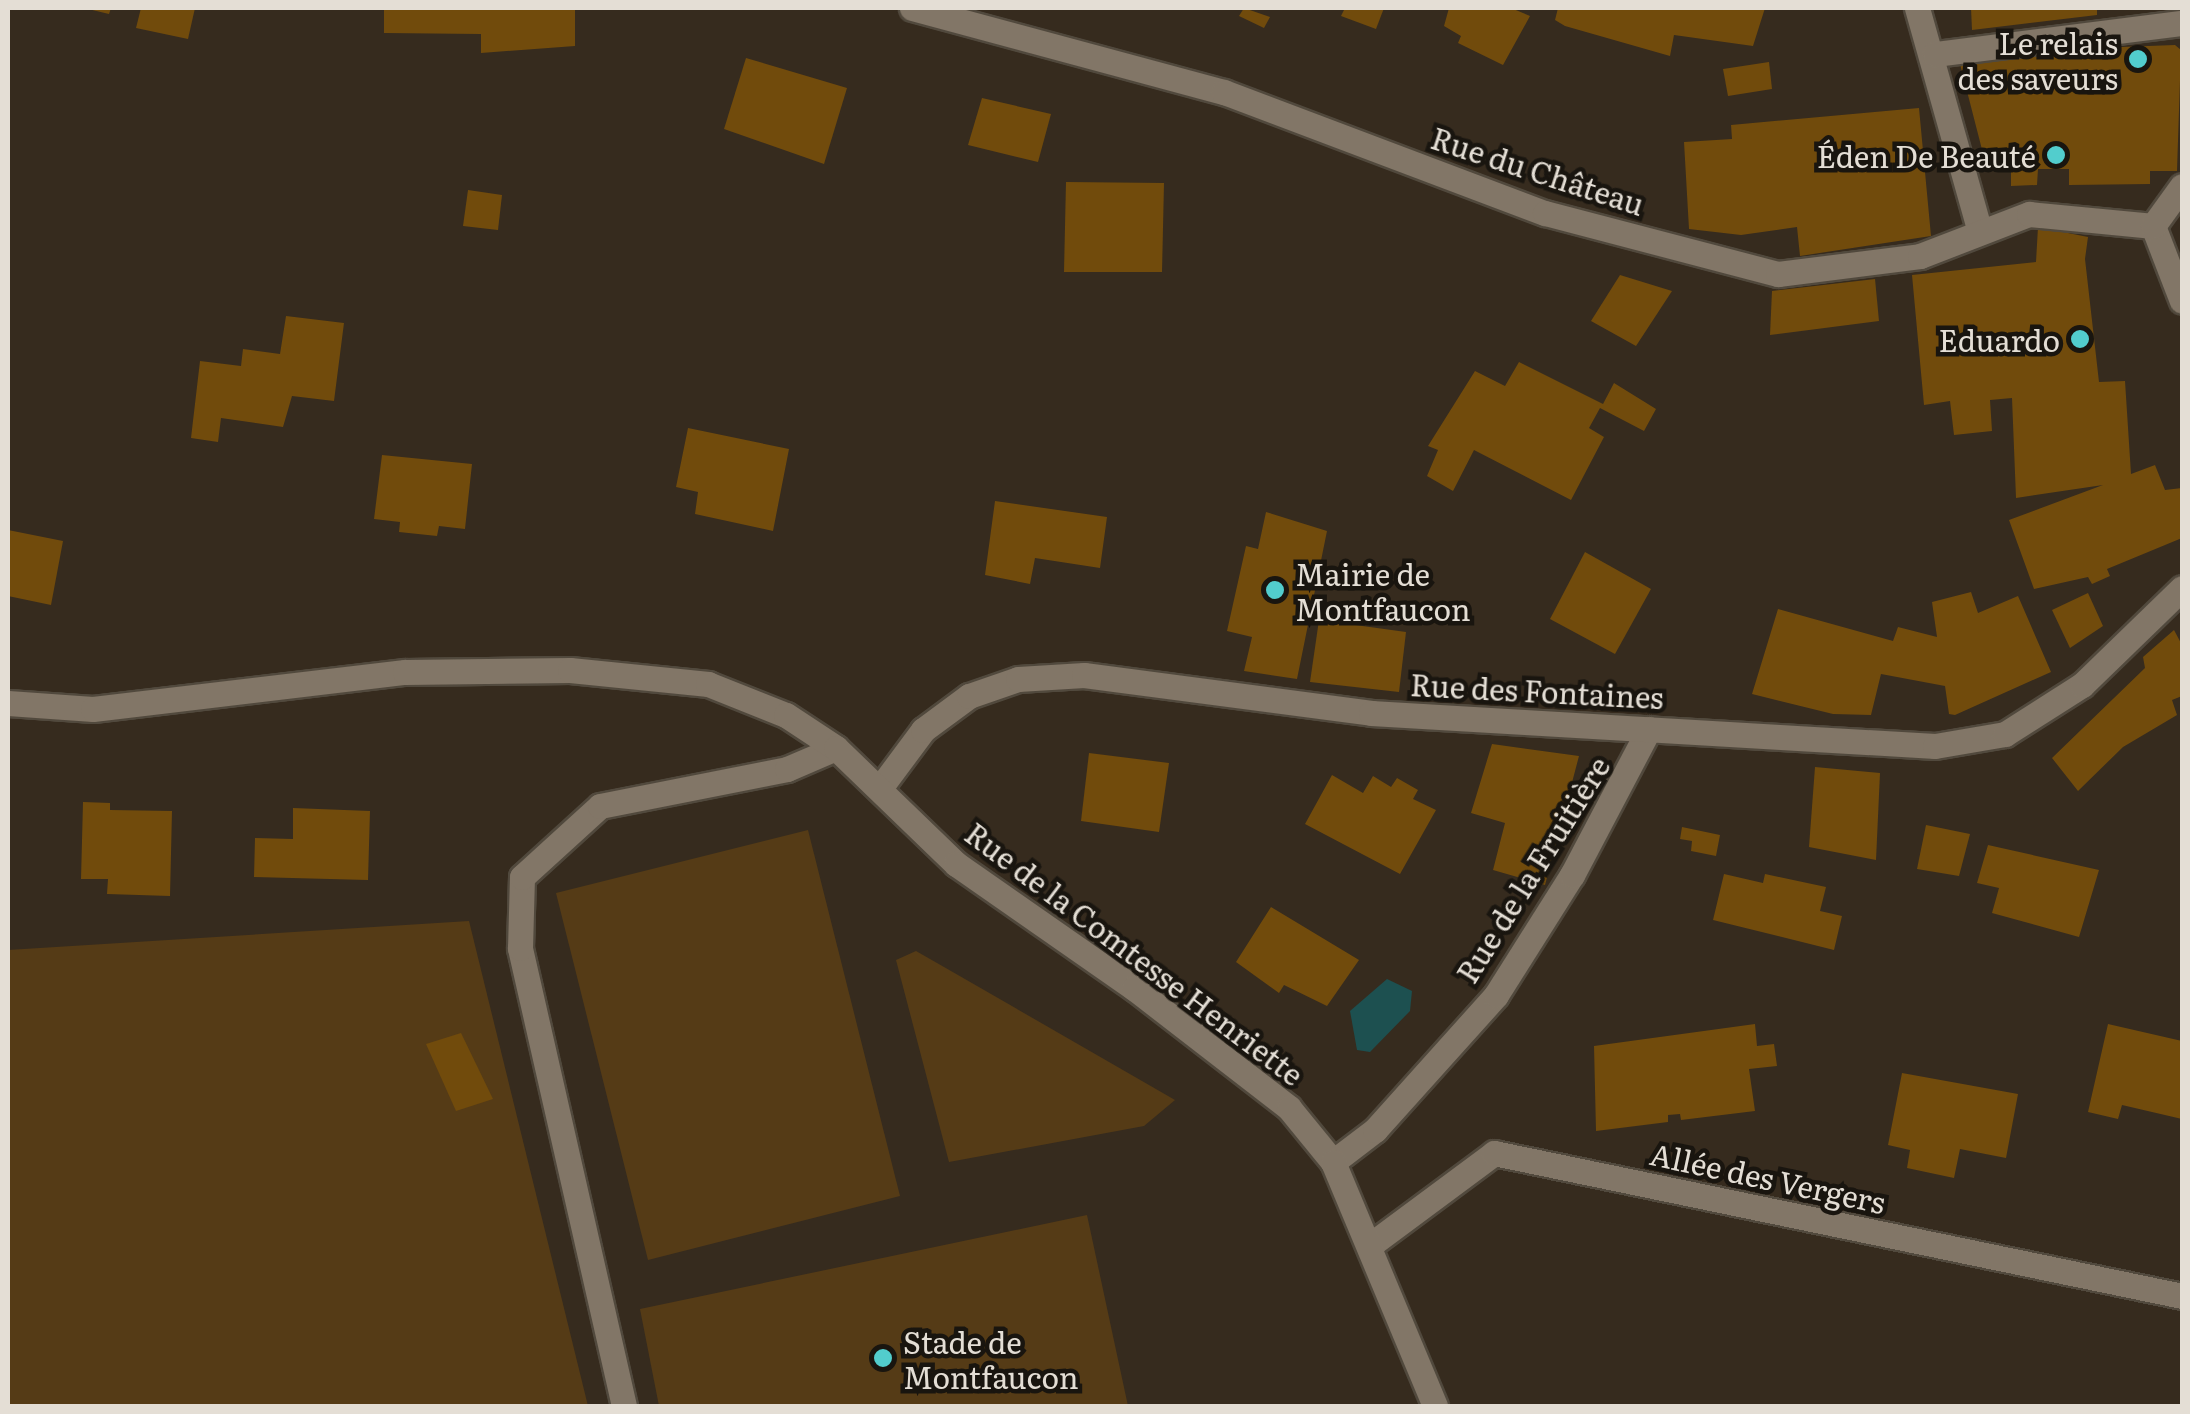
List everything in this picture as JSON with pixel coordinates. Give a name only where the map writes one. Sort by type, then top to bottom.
[{"type":"street","name":"Rue du Château","points":[[912,8],[1224,92],[1546,213],[1778,274],[1920,256],[1980,229],[2029,214],[2153,226]]},
{"type":"street","points":[[1918,8],[1980,229]]},
{"type":"street","points":[[1934,54],[2182,23]]},
{"type":"street","points":[[2182,186],[2153,226],[2182,300]]},
{"type":"street","name":"Rue des Fontaines","points":[[880,788],[923,730],[968,696],[1018,679],[1084,676],[1371,713],[1935,746],[2005,734],[2082,684],[2182,588]]},
{"type":"street","name":"Rue de la Comtesse Henriette","points":[[8,703],[92,708],[405,672],[570,670],[708,684],[786,715],[836,748],[956,864],[1289,1108],[1333,1162],[1434,1406]]},
{"type":"street","name":"Rue de la Fruitière","points":[[1333,1162],[1375,1130],[1496,996],[1572,875],[1649,729]]},
{"type":"street","points":[[624,1406],[520,948],[522,877],[600,806],[787,769],[836,748]]},
{"type":"street","name":"Allée des Vergers","points":[[1369,1246],[1494,1153],[2182,1296]]},
{"type":"shaded area","points":[[808,830],[900,1196],[648,1260],[556,893]]},
{"type":"shaded area","points":[[469,921],[588,1406],[8,1406],[8,950]]},
{"type":"shaded area","points":[[916,951],[1175,1100],[1144,1126],[949,1162],[896,960]]},
{"type":"shaded area","name":"Stade de Montfaucon","points":[[1087,1215],[1128,1406],[659,1406],[640,1309]]},
{"type":"water","points":[[1387,979],[1412,991],[1410,1011],[1370,1052],[1357,1050],[1350,1011]]},
{"type":"building","points":[[84,8],[111,8],[109,14]]},
{"type":"building","points":[[141,8],[195,8],[188,39],[136,28]]},
{"type":"building","points":[[384,8],[575,8],[575,46],[481,53],[481,34],[384,33]]},
{"type":"building","points":[[1244,8],[1270,17],[1264,28],[1239,16]]},
{"type":"building","points":[[1345,8],[1384,8],[1376,29],[1341,16]]},
{"type":"building","points":[[1449,8],[1511,8],[1530,16],[1503,65],[1458,43],[1461,36],[1444,26]]},
{"type":"building","points":[[1558,8],[1765,8],[1753,46],[1674,35],[1670,56],[1565,26],[1555,20]]},
{"type":"building","points":[[1971,8],[2097,8],[2097,15],[1972,30]]},
{"type":"building","points":[[2175,45],[2181,50],[2177,171],[2150,171],[2150,184],[2069,185],[2069,169],[2038,169],[2037,185],[2011,186],[2011,171],[1987,169],[1960,64],[2068,49]]},
{"type":"building","points":[[746,58],[847,88],[824,164],[724,129]]},
{"type":"building","points":[[1769,62],[1772,89],[1728,96],[1723,69]]},
{"type":"building","points":[[982,98],[1051,114],[1038,162],[968,145]]},
{"type":"building","points":[[1919,108],[1931,236],[1800,256],[1797,227],[1741,235],[1689,229],[1684,142],[1732,139],[1731,125]]},
{"type":"building","points":[[1066,182],[1164,183],[1162,272],[1064,272]]},
{"type":"building","points":[[468,190],[502,195],[498,230],[463,226]]},
{"type":"building","points":[[2038,227],[2088,237],[2085,259],[2099,382],[2125,381],[2131,474],[2155,465],[2165,490],[2182,488],[2182,538],[2107,569],[2110,576],[2092,584],[2088,577],[2034,589],[2009,520],[2103,485],[2016,498],[2012,398],[1990,400],[1992,431],[1954,435],[1950,401],[1924,405],[1912,275],[2036,262]]},
{"type":"building","points":[[1620,275],[1672,291],[1636,346],[1591,321]]},
{"type":"building","points":[[1875,279],[1879,321],[1770,335],[1772,291]]},
{"type":"building","points":[[286,316],[344,323],[334,401],[292,396],[283,427],[221,418],[218,442],[191,438],[200,361],[241,366],[243,349],[280,354]]},
{"type":"building","points":[[1519,362],[1603,404],[1614,383],[1656,409],[1644,431],[1600,408],[1589,428],[1604,437],[1571,500],[1474,450],[1453,491],[1427,476],[1438,450],[1428,446],[1475,371],[1505,386]]},
{"type":"building","points":[[688,428],[789,449],[773,531],[695,514],[698,492],[676,487]]},
{"type":"building","points":[[382,455],[472,464],[465,529],[439,526],[437,536],[399,532],[400,522],[374,519]]},
{"type":"building","points":[[995,501],[1107,517],[1100,568],[1035,558],[1030,584],[985,575]]},
{"type":"building","name":"Mairie de Montfaucon","points":[[1266,512],[1327,531],[1297,679],[1244,671],[1252,637],[1227,631],[1246,546],[1258,549]]},
{"type":"building","points":[[8,530],[63,541],[51,605],[8,596]]},
{"type":"building","points":[[1585,552],[1651,589],[1615,654],[1550,619]]},
{"type":"building","points":[[1971,592],[1978,613],[2018,596],[2051,672],[1955,715],[1949,714],[1945,686],[1881,674],[1871,715],[1833,714],[1752,694],[1778,609],[1893,641],[1898,627],[1937,637],[1932,602]]},
{"type":"building","points":[[2088,593],[2103,626],[2070,648],[2052,610]]},
{"type":"building","points":[[1319,620],[1406,632],[1399,692],[1310,682]]},
{"type":"building","points":[[2174,630],[2182,645],[2182,696],[2172,700],[2177,715],[2123,747],[2078,791],[2052,758],[2145,668],[2143,657]]},
{"type":"building","points":[[1492,744],[1579,756],[1545,885],[1493,870],[1505,823],[1471,813]]},
{"type":"building","points":[[1089,753],[1169,763],[1159,832],[1081,821]]},
{"type":"building","points":[[1815,767],[1880,773],[1876,860],[1809,847]]},
{"type":"building","points":[[1332,775],[1363,793],[1373,776],[1391,787],[1397,778],[1418,790],[1413,799],[1436,810],[1400,874],[1305,824]]},
{"type":"building","points":[[83,802],[110,803],[110,810],[172,811],[170,896],[107,894],[108,879],[81,879]]},
{"type":"building","points":[[293,808],[370,811],[368,880],[254,877],[255,838],[293,839]]},
{"type":"building","points":[[1926,825],[1970,834],[1959,876],[1917,869]]},
{"type":"building","points":[[1682,827],[1720,835],[1716,856],[1691,851],[1692,841],[1680,839]]},
{"type":"building","points":[[1988,845],[2099,870],[2079,937],[1992,913],[1999,888],[1977,883]]},
{"type":"building","points":[[1724,874],[1763,883],[1765,874],[1826,887],[1820,911],[1842,916],[1834,950],[1713,920]]},
{"type":"building","points":[[1271,907],[1359,960],[1327,1006],[1284,985],[1279,993],[1236,962]]},
{"type":"building","points":[[1755,1024],[1757,1046],[1774,1044],[1777,1066],[1749,1069],[1755,1111],[1681,1120],[1680,1114],[1668,1115],[1668,1122],[1596,1131],[1594,1046]]},
{"type":"building","points":[[2108,1024],[2182,1041],[2182,1119],[2122,1105],[2118,1119],[2088,1112]]},
{"type":"building","points":[[461,1033],[493,1099],[456,1111],[426,1044]]},
{"type":"building","points":[[1902,1073],[2018,1094],[2006,1158],[1960,1149],[1954,1178],[1907,1168],[1910,1150],[1888,1145]]},
{"type":"place","name":"Le relais des saveurs","points":[[2138,59]]},
{"type":"place","name":"Éden De Beauté","points":[[2056,155]]},
{"type":"place","name":"Eduardo","points":[[2080,339]]},
{"type":"place","name":"Mairie de Montfaucon","points":[[1275,590]]},
{"type":"place","name":"Stade de Montfaucon","points":[[883,1358]]}]
